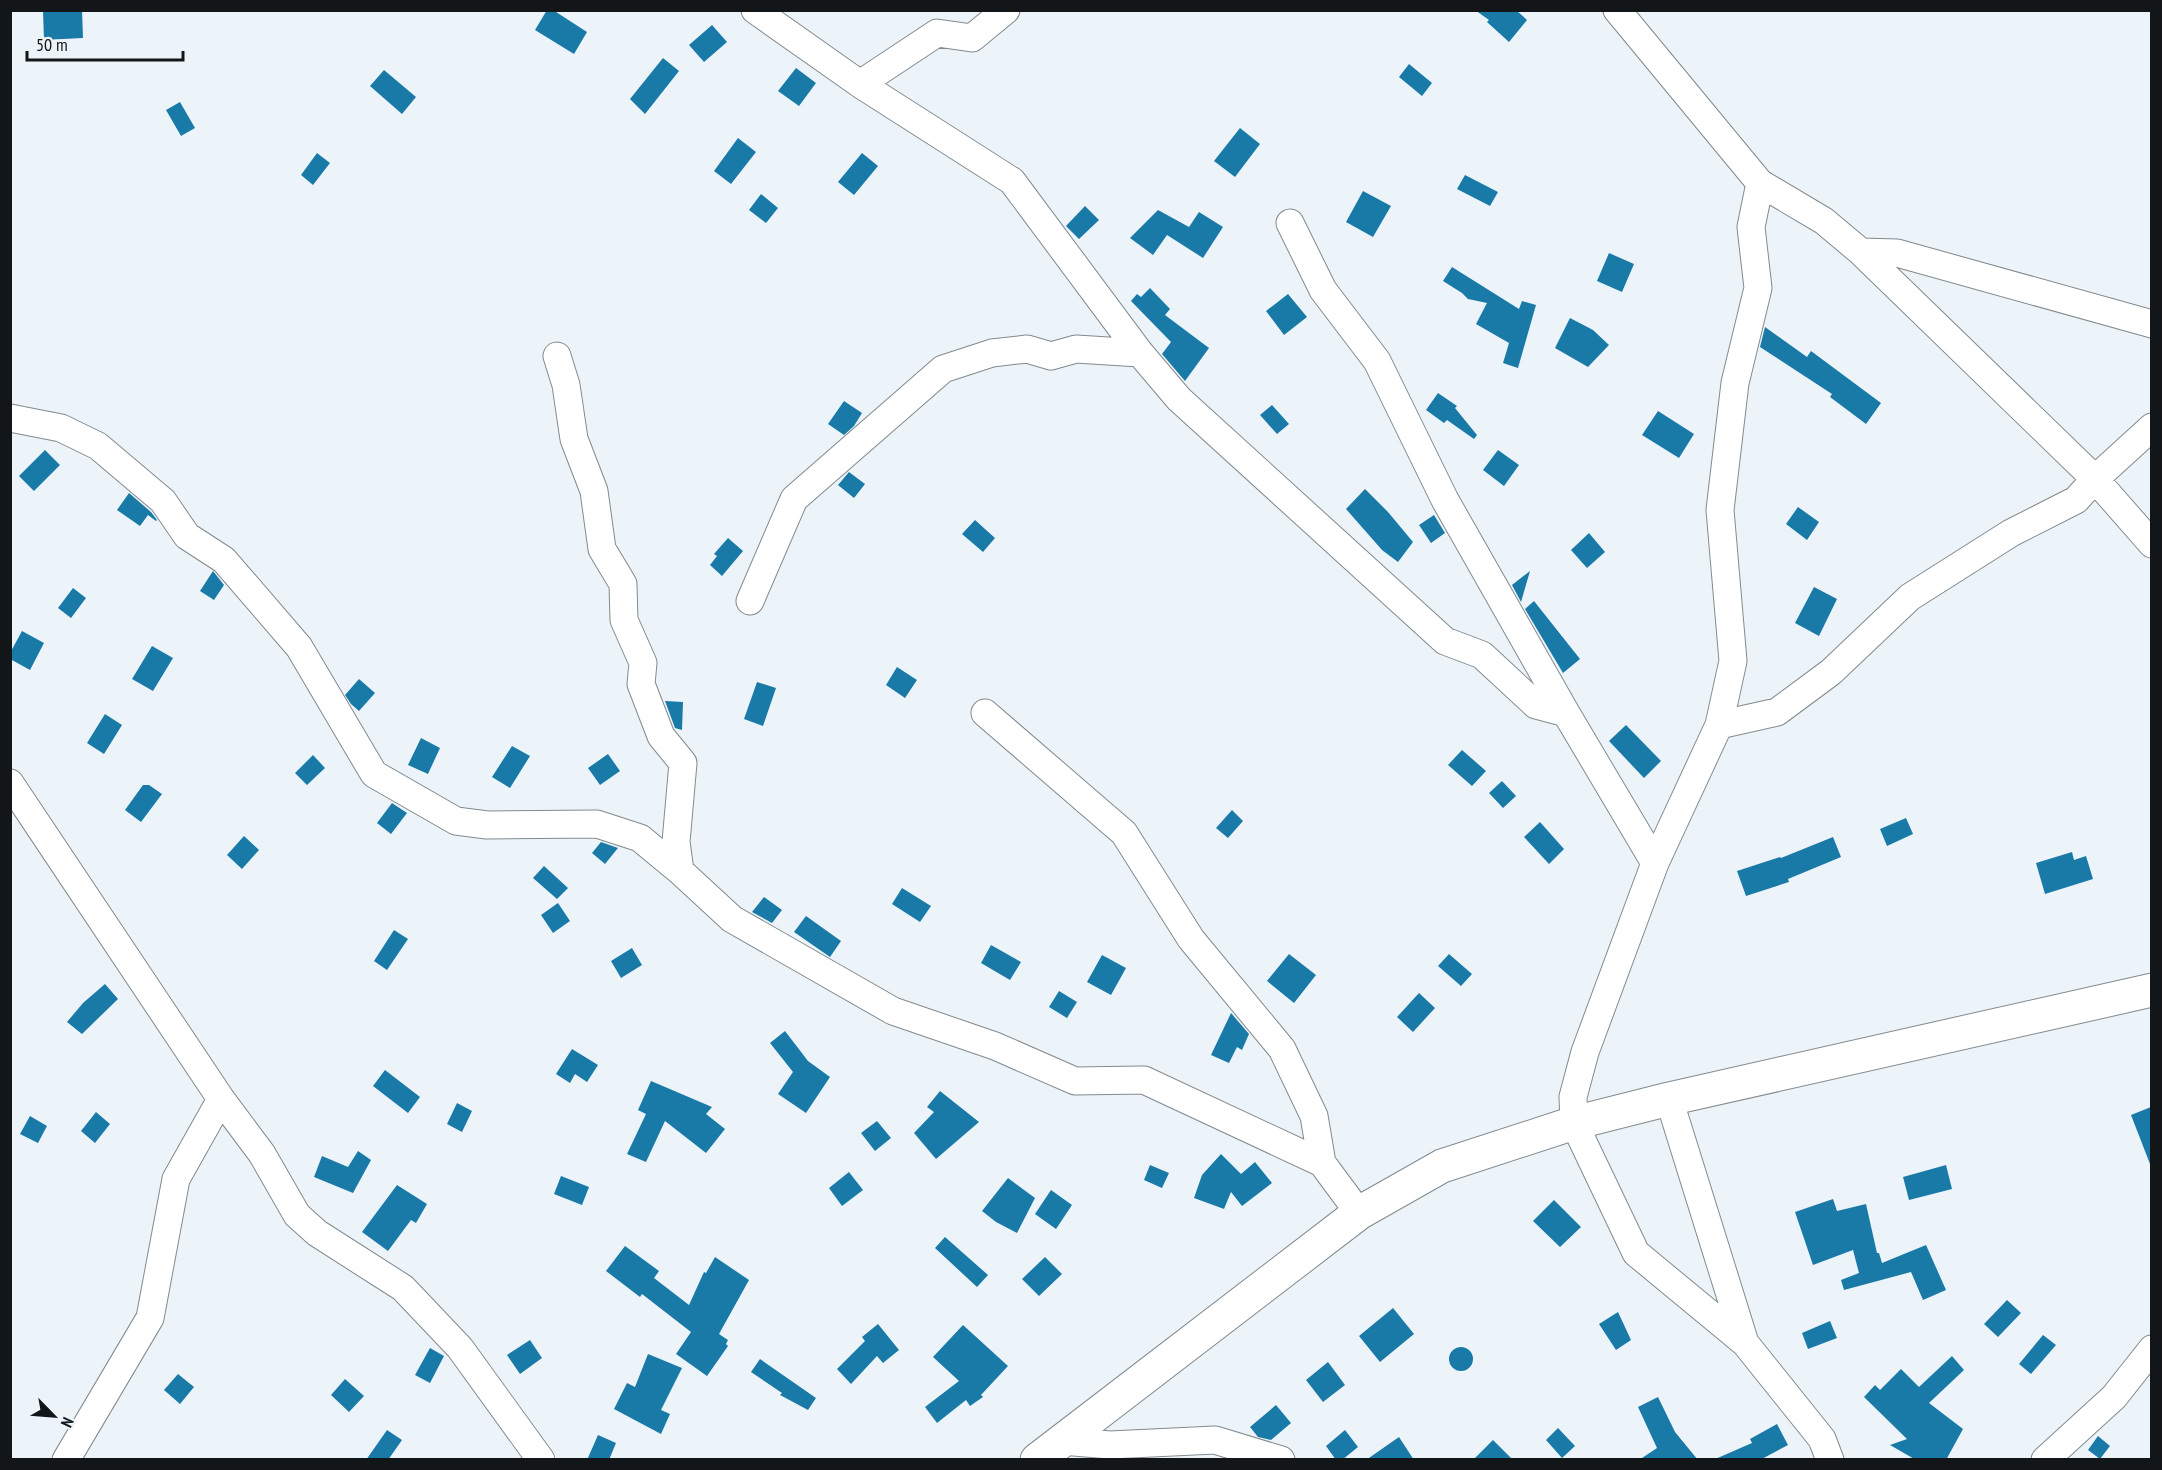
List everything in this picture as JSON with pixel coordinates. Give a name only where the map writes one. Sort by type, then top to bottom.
[{"type":"main road","points":[[1049,1450],[1359,1213],[1442,1166],[1574,1123],[1669,1099],[2151,990]]},
{"type":"street","points":[[755,10],[860,84],[1012,181],[1140,353],[1179,399],[1445,641],[1482,655],[1536,705],[1566,713]]},
{"type":"street","points":[[860,84],[937,33],[972,38],[1006,10]]},
{"type":"street","points":[[1617,10],[1760,183],[1824,221],[1861,252],[2095,479],[2151,544]]},
{"type":"street","points":[[1760,183],[1751,227],[1758,288],[1735,383],[1720,510],[1732,661],[1719,725],[1655,863],[1586,1052],[1573,1097],[1574,1123],[1636,1252],[1745,1343],[1822,1439],[1830,1460]]},
{"type":"street","points":[[1290,223],[1323,290],[1377,361],[1445,500],[1566,713],[1655,863]]},
{"type":"street","points":[[1861,252],[1897,253],[2151,324]]},
{"type":"street","points":[[750,601],[794,499],[942,369],[992,353],[1027,349],[1051,356],[1076,349],[1140,353]]},
{"type":"street","points":[[557,356],[567,386],[574,439],[594,491],[602,549],[623,584],[624,620],[644,663],[641,684],[661,736],[682,763],[676,842],[681,871]]},
{"type":"street","points":[[10,418],[62,428],[98,446],[163,501],[187,536],[224,560],[299,647],[374,774],[456,821],[487,825],[597,824],[640,838],[681,871],[732,919],[893,1011],[995,1046],[1075,1081],[1144,1080],[1323,1163]]},
{"type":"street","points":[[1719,725],[1777,712],[1831,672],[1910,597],[2011,533],[2076,501],[2095,479],[2151,428]]},
{"type":"street","points":[[986,713],[1124,833],[1191,939],[1282,1049],[1314,1116],[1323,1163],[1359,1213]]},
{"type":"street","points":[[10,783],[221,1099],[262,1154],[297,1215],[317,1233],[403,1288],[460,1348],[541,1460]]},
{"type":"street","points":[[66,1460],[150,1318],[176,1179],[221,1099]]},
{"type":"street","points":[[1669,1099],[1745,1343]]},
{"type":"street","points":[[2045,1460],[2115,1397],[2151,1349]]},
{"type":"street","points":[[1049,1450],[1215,1440],[1281,1460]]},
{"type":"building","points":[[82,10],[83,38],[44,40],[43,11]]},
{"type":"building","points":[[547,10],[553,10],[587,32],[574,54],[535,30]]},
{"type":"building","points":[[1475,10],[1516,10],[1527,20],[1509,42],[1487,22],[1489,20]]},
{"type":"building","points":[[712,25],[727,42],[704,62],[689,45]]},
{"type":"building","points":[[663,58],[679,71],[645,114],[630,99]]},
{"type":"building","points":[[1409,64],[1432,83],[1422,96],[1399,77]]},
{"type":"building","points":[[796,68],[816,83],[799,106],[778,91]]},
{"type":"building","points":[[384,70],[416,97],[402,114],[370,86]]},
{"type":"building","points":[[180,102],[195,128],[181,136],[166,110]]},
{"type":"building","points":[[1240,128],[1260,144],[1235,177],[1214,161]]},
{"type":"building","points":[[738,138],[756,152],[731,184],[714,171]]},
{"type":"building","points":[[317,153],[330,163],[313,185],[301,175]]},
{"type":"building","points":[[862,153],[878,166],[854,195],[838,182]]},
{"type":"building","points":[[1465,175],[1498,192],[1490,206],[1457,189]]},
{"type":"building","points":[[1363,191],[1391,206],[1373,237],[1346,222]]},
{"type":"building","points":[[761,194],[778,208],[766,223],[749,210]]},
{"type":"building","points":[[1085,206],[1099,220],[1079,239],[1066,226]]},
{"type":"building","points":[[1158,210],[1189,227],[1199,212],[1223,227],[1203,258],[1167,235],[1153,255],[1130,238]]},
{"type":"building","points":[[1609,253],[1634,264],[1622,292],[1597,281]]},
{"type":"building","points":[[1452,267],[1519,309],[1522,301],[1536,305],[1518,368],[1503,363],[1509,343],[1476,324],[1487,303],[1468,299],[1443,281]]},
{"type":"building","points":[[1150,288],[1170,309],[1165,315],[1209,348],[1185,381],[1162,354],[1171,342],[1131,301],[1137,294],[1141,297]]},
{"type":"building","points":[[1288,294],[1307,317],[1284,335],[1266,311]]},
{"type":"building","points":[[1570,318],[1593,330],[1609,345],[1588,367],[1555,348]]},
{"type":"building","points":[[1765,327],[1807,357],[1811,351],[1881,403],[1866,424],[1830,397],[1832,394],[1760,347]]},
{"type":"building","points":[[1438,393],[1457,406],[1455,408],[1477,435],[1474,439],[1447,420],[1444,423],[1426,410]]},
{"type":"building","points":[[844,401],[862,413],[854,426],[844,435],[828,424]]},
{"type":"building","points":[[1272,405],[1289,424],[1277,434],[1260,415]]},
{"type":"building","points":[[1658,411],[1694,434],[1679,458],[1642,435]]},
{"type":"building","points":[[45,450],[60,465],[34,491],[19,476]]},
{"type":"building","points":[[1498,450],[1519,465],[1504,486],[1483,470]]},
{"type":"building","points":[[849,472],[865,484],[854,498],[838,485]]},
{"type":"building","points":[[1365,489],[1413,542],[1398,562],[1382,550],[1346,509]]},
{"type":"building","points":[[129,493],[151,512],[156,521],[148,515],[140,526],[117,510]]},
{"type":"building","points":[[1798,507],[1819,522],[1807,540],[1786,524]]},
{"type":"building","points":[[1434,515],[1445,533],[1431,543],[1419,525]]},
{"type":"building","points":[[975,520],[995,538],[983,552],[962,534]]},
{"type":"building","points":[[1589,533],[1605,552],[1587,568],[1571,550]]},
{"type":"building","points":[[728,538],[743,551],[722,576],[710,565],[717,556],[714,554]]},
{"type":"building","points":[[213,571],[224,585],[214,600],[200,591]]},
{"type":"building","points":[[1530,571],[1521,602],[1512,585]]},
{"type":"building","points":[[1814,587],[1837,599],[1819,636],[1795,623]]},
{"type":"building","points":[[73,588],[86,598],[71,618],[58,608]]},
{"type":"building","points":[[1534,601],[1580,659],[1563,673],[1525,609]]},
{"type":"building","points":[[22,631],[44,643],[30,670],[10,659],[10,653]]},
{"type":"building","points":[[152,646],[173,658],[153,691],[132,679]]},
{"type":"building","points":[[897,667],[917,680],[905,698],[886,685]]},
{"type":"building","points":[[359,679],[375,693],[359,711],[345,695]]},
{"type":"building","points":[[757,682],[776,688],[763,726],[744,719]]},
{"type":"building","points":[[665,701],[683,702],[682,730],[675,728]]},
{"type":"building","points":[[105,714],[122,725],[104,754],[87,743]]},
{"type":"building","points":[[1626,725],[1661,761],[1644,778],[1609,741]]},
{"type":"building","points":[[421,738],[440,748],[428,774],[408,765]]},
{"type":"building","points":[[512,746],[530,756],[510,788],[492,777]]},
{"type":"building","points":[[1462,750],[1486,771],[1472,786],[1448,765]]},
{"type":"building","points":[[608,754],[620,771],[600,785],[588,768]]},
{"type":"building","points":[[313,755],[325,768],[307,785],[295,773]]},
{"type":"building","points":[[1502,781],[1516,796],[1503,808],[1489,793]]},
{"type":"building","points":[[143,785],[149,785],[162,794],[141,822],[125,810]]},
{"type":"building","points":[[392,803],[407,813],[391,834],[377,823]]},
{"type":"building","points":[[1232,810],[1243,821],[1228,838],[1216,828]]},
{"type":"building","points":[[1906,818],[1913,834],[1887,846],[1880,829]]},
{"type":"building","points":[[1540,822],[1564,849],[1549,864],[1524,837]]},
{"type":"building","points":[[244,836],[259,850],[242,869],[227,855]]},
{"type":"building","points":[[1833,837],[1841,857],[1788,879],[1789,882],[1746,896],[1737,871],[1781,858]]},
{"type":"building","points":[[601,842],[618,848],[605,864],[592,853]]},
{"type":"building","points":[[2072,852],[2074,860],[2086,856],[2093,879],[2045,894],[2036,863]]},
{"type":"building","points":[[544,866],[568,888],[557,899],[533,878]]},
{"type":"building","points":[[902,888],[931,906],[920,922],[892,904]]},
{"type":"building","points":[[764,897],[782,910],[772,923],[752,912]]},
{"type":"building","points":[[558,903],[570,921],[553,933],[541,915]]},
{"type":"building","points":[[806,916],[841,941],[830,957],[794,932]]},
{"type":"building","points":[[394,930],[408,939],[387,970],[374,961]]},
{"type":"building","points":[[991,945],[1021,962],[1010,980],[981,963]]},
{"type":"building","points":[[632,948],[642,965],[621,978],[611,961]]},
{"type":"building","points":[[1289,954],[1316,975],[1294,1003],[1267,981]]},
{"type":"building","points":[[1449,954],[1472,974],[1461,986],[1438,966]]},
{"type":"building","points":[[1102,955],[1126,968],[1111,995],[1087,982]]},
{"type":"building","points":[[105,984],[118,999],[82,1034],[67,1022],[83,1003]]},
{"type":"building","points":[[1059,991],[1077,1002],[1067,1018],[1049,1007]]},
{"type":"building","points":[[1419,993],[1435,1008],[1413,1032],[1397,1017]]},
{"type":"building","points":[[1231,1013],[1249,1034],[1242,1050],[1237,1047],[1229,1063],[1211,1055]]},
{"type":"building","points":[[785,1031],[808,1061],[830,1077],[806,1113],[778,1094],[793,1072],[770,1043]]},
{"type":"building","points":[[572,1049],[598,1065],[587,1082],[575,1074],[570,1083],[556,1074]]},
{"type":"building","points":[[385,1070],[420,1097],[408,1113],[373,1086]]},
{"type":"building","points":[[651,1081],[712,1107],[706,1114],[725,1129],[706,1153],[665,1121],[646,1162],[627,1154],[646,1114],[638,1110]]},
{"type":"building","points":[[940,1091],[979,1122],[936,1159],[914,1133],[934,1112],[927,1107]]},
{"type":"building","points":[[457,1103],[472,1111],[462,1132],[447,1124]]},
{"type":"building","points":[[2151,1107],[2151,1164],[2150,1164],[2131,1115]]},
{"type":"building","points":[[96,1112],[110,1124],[95,1143],[81,1131]]},
{"type":"building","points":[[30,1116],[47,1126],[38,1143],[20,1134]]},
{"type":"building","points":[[877,1121],[891,1138],[875,1151],[861,1133]]},
{"type":"building","points":[[358,1151],[371,1160],[353,1193],[314,1177],[322,1156],[348,1167]]},
{"type":"building","points":[[1221,1154],[1241,1174],[1255,1162],[1272,1183],[1242,1206],[1231,1192],[1224,1209],[1194,1198],[1202,1175]]},
{"type":"building","points":[[1150,1165],[1169,1173],[1162,1188],[1144,1180]]},
{"type":"building","points":[[1946,1165],[1952,1189],[1909,1200],[1903,1177]]},
{"type":"building","points":[[849,1172],[863,1190],[842,1206],[829,1188]]},
{"type":"building","points":[[561,1176],[589,1187],[582,1205],[554,1194]]},
{"type":"building","points":[[1008,1178],[1035,1198],[1017,1233],[996,1222],[982,1211]]},
{"type":"building","points":[[397,1185],[427,1204],[416,1223],[411,1220],[388,1251],[362,1232]]},
{"type":"building","points":[[1051,1190],[1072,1205],[1056,1229],[1035,1214]]},
{"type":"building","points":[[1833,1199],[1837,1211],[1866,1204],[1877,1253],[1882,1263],[1926,1245],[1946,1290],[1923,1300],[1911,1272],[1844,1290],[1841,1280],[1859,1273],[1853,1250],[1813,1265],[1795,1212]]},
{"type":"building","points":[[1554,1200],[1581,1227],[1560,1247],[1533,1221]]},
{"type":"building","points":[[945,1237],[988,1275],[977,1287],[935,1248]]},
{"type":"building","points":[[625,1246],[659,1271],[654,1278],[689,1305],[704,1272],[706,1273],[715,1257],[749,1280],[719,1334],[728,1340],[726,1344],[728,1346],[707,1376],[676,1354],[691,1332],[642,1294],[640,1297],[606,1271]]},
{"type":"building","points":[[1045,1257],[1062,1274],[1039,1296],[1022,1279]]},
{"type":"building","points":[[2007,1300],[2021,1313],[1998,1337],[1984,1324]]},
{"type":"building","points":[[1393,1308],[1414,1334],[1380,1362],[1359,1336]]},
{"type":"building","points":[[1618,1312],[1631,1340],[1616,1350],[1599,1324]]},
{"type":"building","points":[[1830,1321],[1837,1338],[1808,1349],[1802,1333]]},
{"type":"building","points":[[878,1324],[899,1350],[883,1363],[877,1356],[851,1384],[837,1369],[865,1341],[862,1337]]},
{"type":"building","points":[[963,1325],[1008,1366],[981,1395],[983,1397],[970,1406],[966,1400],[937,1423],[925,1407],[959,1381],[933,1357]]},
{"type":"building","points":[[2043,1335],[2056,1345],[2031,1374],[2019,1364]]},
{"type":"building","points":[[530,1340],[542,1358],[520,1374],[507,1355]]},
{"type":"building","points":[[1461,1347],[1466,1348],[1472,1354],[1472,1364],[1466,1370],[1461,1371],[1456,1370],[1450,1364],[1449,1359],[1450,1354],[1456,1348]]},
{"type":"building","points":[[430,1348],[444,1356],[430,1383],[415,1375]]},
{"type":"building","points":[[648,1354],[682,1368],[661,1410],[670,1414],[661,1434],[614,1409],[627,1383],[635,1387]]},
{"type":"building","points":[[1952,1356],[1964,1370],[1929,1403],[1963,1429],[1946,1460],[1916,1460],[1890,1445],[1907,1439],[1864,1397],[1875,1385],[1880,1390],[1901,1369],[1919,1387]]},
{"type":"building","points":[[760,1359],[816,1398],[808,1410],[780,1395],[782,1393],[751,1372]]},
{"type":"building","points":[[1328,1362],[1345,1385],[1323,1402],[1306,1380]]},
{"type":"building","points":[[178,1374],[194,1387],[180,1404],[164,1390]]},
{"type":"building","points":[[345,1379],[364,1396],[349,1412],[331,1395]]},
{"type":"building","points":[[1658,1397],[1675,1432],[1698,1460],[1639,1460],[1657,1448],[1638,1407]]},
{"type":"building","points":[[1276,1405],[1291,1423],[1271,1440],[1258,1437],[1250,1427]]},
{"type":"building","points":[[1777,1424],[1788,1445],[1760,1460],[1713,1460],[1752,1443],[1750,1439]]},
{"type":"building","points":[[1558,1428],[1575,1446],[1562,1458],[1546,1440]]},
{"type":"building","points":[[387,1430],[402,1440],[388,1460],[366,1460]]},
{"type":"building","points":[[1345,1430],[1358,1447],[1342,1460],[1336,1460],[1326,1446]]},
{"type":"building","points":[[598,1435],[616,1443],[609,1460],[587,1460]]},
{"type":"building","points":[[2098,1436],[2110,1446],[2100,1459],[2088,1450]]},
{"type":"building","points":[[1399,1437],[1414,1460],[1366,1460]]},
{"type":"building","points":[[1493,1440],[1513,1460],[1473,1460]]}]
